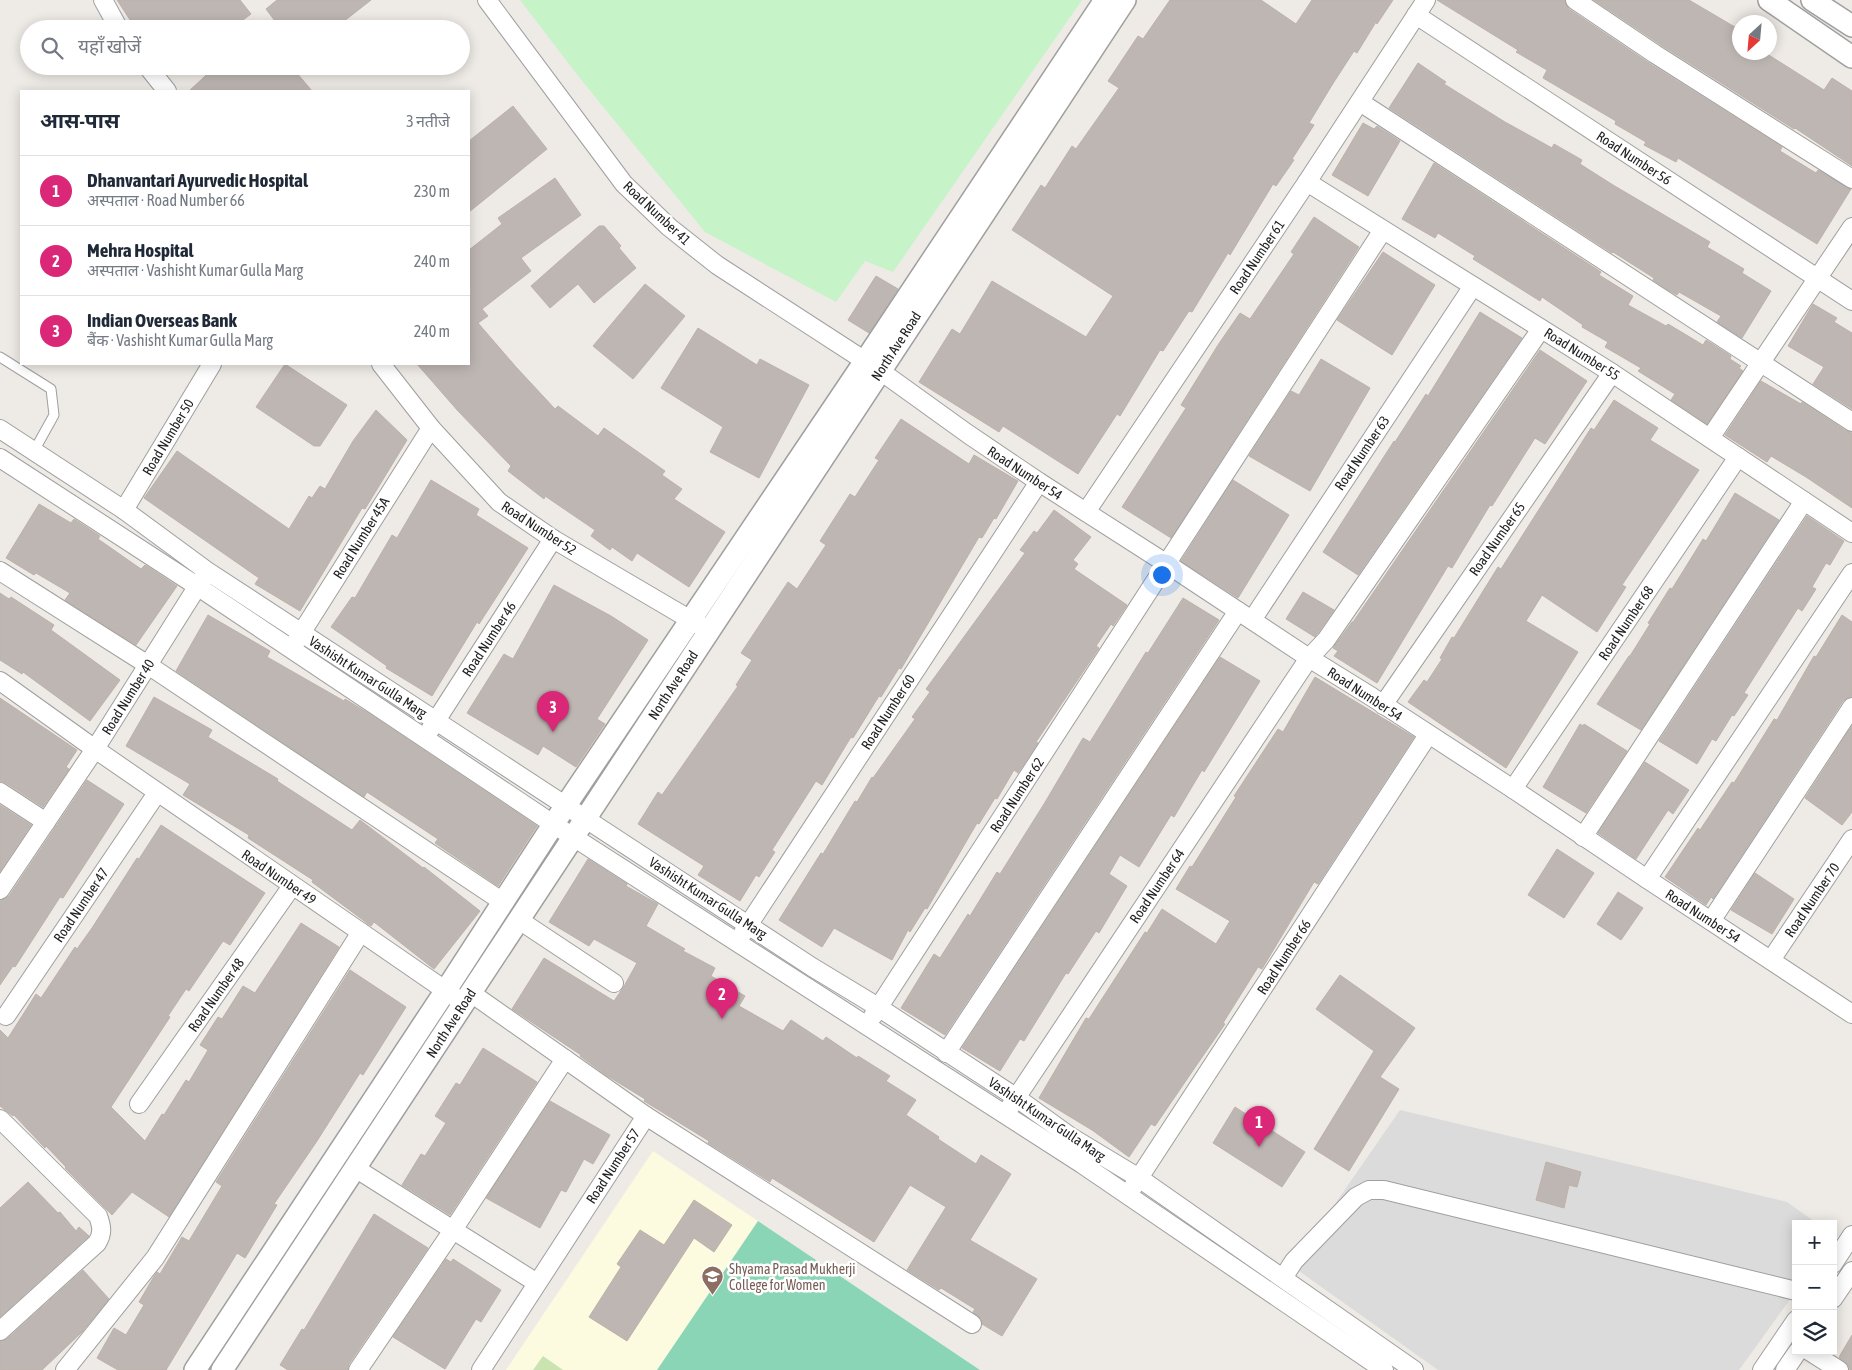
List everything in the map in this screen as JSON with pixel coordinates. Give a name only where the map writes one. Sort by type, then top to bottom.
[{"type":"street","points":[[103,0],[115,20]]},
{"type":"street","name":"Road Number 41","points":[[488,0],[624,184],[669,227],[716,265],[872,366]]},
{"type":"street","points":[[195,1370],[446,990],[553,824],[690,619],[872,366],[1105,0]]},
{"type":"street","name":"North Ave Road","points":[[222,1370],[709,631],[872,366],[1125,0]]},
{"type":"street","name":"Road Number 61","points":[[1086,512],[1307,182],[1426,0]]},
{"type":"street","points":[[1575,0],[1655,54],[1852,179]]},
{"type":"street","points":[[1768,0],[1852,57]]},
{"type":"street","points":[[1823,3],[1852,26]]},
{"type":"street","name":"Road Number 56","points":[[1416,15],[1852,301]]},
{"type":"street","points":[[154,75],[166,90]]},
{"type":"street","points":[[1360,102],[1852,422]]},
{"type":"street","name":"Road Number 55","points":[[1307,182],[1612,373],[1852,533]]},
{"type":"street","points":[[1710,438],[1852,227]]},
{"type":"street","name":"Road Number 62","points":[[867,1025],[1383,230]]},
{"type":"street","name":"Road Number 63","points":[[946,1053],[1245,615],[1473,286]]},
{"type":"street","name":"Road Number 64","points":[[1005,1114],[1309,658],[1326,640],[1541,329]]},
{"type":"street","name":"Road Number 50","points":[[124,510],[211,365]]},
{"type":"street","name":"Road Number 52","points":[[382,365],[431,428],[499,502],[553,539],[709,631]]},
{"type":"street","name":"Road Number 54","points":[[872,366],[1039,482],[1513,789],[1852,1014]]},
{"type":"street","name":"Road Number 65","points":[[1383,705],[1612,373]]},
{"type":"street","name":"Vashisht Kumar Gulla Marg","points":[[0,428],[124,510],[202,578],[291,648],[553,824],[1128,1195],[1384,1370]]},
{"type":"street","name":"Road Number 45A","points":[[291,648],[431,428]]},
{"type":"street","name":"Road Number 68","points":[[1513,789],[1738,457]]},
{"type":"street","name":"Vashisht Kumar Gulla Marg","points":[[0,458],[202,578],[301,633],[1017,1098],[1072,1137],[1139,1178],[1414,1370]]},
{"type":"street","name":"Road Number 60","points":[[738,942],[1039,482]]},
{"type":"street","points":[[1583,837],[1804,501]]},
{"type":"street","name":"Road Number 46","points":[[424,738],[553,539]]},
{"type":"street","points":[[0,571],[148,665],[503,902]]},
{"type":"street","points":[[1647,879],[1852,573]]},
{"type":"street","name":"Road Number 40","points":[[0,681],[95,749],[202,578]]},
{"type":"street","points":[[1710,921],[1852,707]]},
{"type":"street","name":"Road Number 66","points":[[1128,1195],[1428,735]]},
{"type":"street","points":[[0,890],[95,749]]},
{"type":"street","name":"Road Number 49","points":[[95,749],[446,990],[468,998]]},
{"type":"street","points":[[0,792],[46,822]]},
{"type":"street","name":"Road Number 47","points":[[6,1016],[157,793]]},
{"type":"street","name":"Road Number 70","points":[[1771,960],[1852,839]]},
{"type":"street","name":"Road Number 48","points":[[139,1104],[292,886]]},
{"type":"street","points":[[519,920],[614,983]]},
{"type":"street","points":[[65,1370],[155,1258],[361,932]]},
{"type":"street","name":"Road Number 57","points":[[468,998],[564,1059],[646,1116],[481,1370]]},
{"type":"street","points":[[358,1370],[454,1230],[564,1059]]},
{"type":"street","points":[[646,1116],[972,1324]]},
{"type":"street","points":[[0,1119],[98,1216],[102,1227],[102,1236],[97,1244],[0,1332]]},
{"type":"street","points":[[355,1168],[537,1283]]},
{"type":"street","points":[[1283,1278],[1294,1261],[1356,1197],[1369,1190],[1384,1190],[1792,1290]]},
{"type":"street","points":[[1837,1258],[1852,1235]]},
{"type":"street","points":[[1837,1293],[1852,1271]]},
{"type":"street","points":[[1762,1370],[1792,1326]]},
{"type":"street","points":[[1785,1370],[1795,1355]]},
{"type":"street","points":[[1815,1355],[1839,1370]]},
{"type":"lane","points":[[0,357],[51,389],[54,415],[34,451]]},
{"type":"shaded area","points":[[1400,1110],[1787,1202],[1812,1220],[1792,1220],[1792,1297],[1739,1370],[1438,1370],[1292,1266]]},
{"type":"shaded area","name":"Shyama Prasad Mukherji College for Women","points":[[653,1151],[758,1221],[980,1370],[506,1370]]},
{"type":"green space","points":[[520,0],[1082,0],[893,272],[865,261],[836,302],[705,232],[579,77]]},
{"type":"green space","points":[[758,1221],[980,1370],[657,1370]]},
{"type":"green space","points":[[543,1356],[563,1370],[533,1370]]},
{"type":"building","points":[[117,0],[240,0],[251,14],[243,20],[130,20]]},
{"type":"building","points":[[277,0],[371,0],[345,20],[274,20],[266,9]]},
{"type":"building","points":[[1170,0],[1261,0],[1296,24],[1312,0],[1393,0],[1377,24],[1376,22],[1357,53],[1354,51],[1332,85],[1309,123],[1314,125],[1292,159],[1294,160],[1276,186],[1273,184],[1230,255],[1228,253],[1192,312],[1189,311],[1163,351],[1160,350],[1120,416],[1117,414],[1078,474],[1003,426],[999,432],[919,382],[952,329],[960,334],[992,281],[1086,337],[1113,296],[1012,230],[1041,185],[1045,188],[1072,146],[1076,149],[1119,88],[1108,81],[1138,36],[1143,39]]},
{"type":"building","points":[[1437,0],[1564,0],[1569,9],[1649,63],[1782,147],[1780,151],[1816,173],[1818,170],[1851,189],[1817,244],[1678,158],[1676,162],[1644,145],[1646,142],[1615,124],[1616,121],[1543,78],[1547,70]]},
{"type":"building","points":[[1594,0],[1689,0],[1732,25],[1732,60],[1777,60],[1824,90],[1832,78],[1852,91],[1852,166],[1795,128],[1661,45]]},
{"type":"building","points":[[1418,63],[1446,82],[1444,84],[1505,122],[1552,148],[1554,144],[1582,160],[1580,164],[1710,242],[1707,247],[1744,269],[1742,273],[1771,291],[1742,338],[1717,322],[1721,316],[1679,292],[1677,295],[1668,290],[1653,280],[1654,278],[1612,253],[1389,108]]},
{"type":"building","points":[[206,75],[299,75],[311,90],[190,90]]},
{"type":"building","points":[[513,106],[547,149],[470,211],[470,140]]},
{"type":"building","points":[[1363,123],[1374,129],[1377,126],[1400,141],[1368,196],[1332,175]]},
{"type":"building","points":[[1434,163],[1601,272],[1599,275],[1633,296],[1628,305],[1666,326],[1668,324],[1703,345],[1706,340],[1731,356],[1730,359],[1741,366],[1739,368],[1743,371],[1707,424],[1671,400],[1675,394],[1638,371],[1641,368],[1605,347],[1608,342],[1582,327],[1583,325],[1542,297],[1540,301],[1473,259],[1475,256],[1438,233],[1435,238],[1402,219]]},
{"type":"building","points":[[555,178],[581,215],[521,258],[531,271],[482,309],[488,316],[478,323],[555,409],[558,406],[598,436],[604,428],[665,471],[662,475],[682,489],[674,499],[725,532],[689,587],[637,553],[632,561],[612,547],[610,550],[591,536],[595,530],[545,496],[544,499],[508,471],[511,466],[458,411],[418,365],[470,365],[470,249],[502,224],[498,218]]},
{"type":"building","points":[[1314,217],[1359,247],[1171,538],[1122,507],[1186,408],[1181,405],[1218,345],[1240,313],[1250,319],[1294,254],[1291,252]]},
{"type":"building","points":[[599,226],[604,226],[636,268],[594,303],[578,284],[550,308],[531,286]]},
{"type":"building","points":[[1383,252],[1435,285],[1392,355],[1337,320]]},
{"type":"building","points":[[876,276],[898,289],[869,333],[848,320]]},
{"type":"building","points":[[645,284],[685,316],[633,379],[593,346]]},
{"type":"building","points":[[1813,304],[1837,318],[1834,322],[1852,333],[1852,409],[1813,384],[1824,367],[1788,346]]},
{"type":"building","points":[[1480,312],[1522,338],[1358,575],[1323,552],[1394,441],[1426,394],[1428,396]]},
{"type":"building","points":[[698,328],[757,365],[760,359],[809,385],[759,478],[710,452],[723,427],[661,388]]},
{"type":"building","points":[[1540,350],[1587,381],[1545,444],[1535,438],[1492,506],[1490,505],[1452,568],[1448,566],[1377,683],[1334,656],[1338,651],[1333,648],[1353,622]]},
{"type":"building","points":[[1321,359],[1370,388],[1310,491],[1249,456],[1291,391],[1299,395]]},
{"type":"building","points":[[284,365],[347,405],[320,446],[314,446],[256,407]]},
{"type":"building","points":[[1761,381],[1801,404],[1802,402],[1852,433],[1852,508],[1771,456],[1767,462],[1725,435]]},
{"type":"building","points":[[1614,400],[1658,428],[1650,440],[1699,470],[1622,585],[1626,587],[1597,632],[1542,595],[1526,621],[1578,652],[1506,768],[1408,702],[1424,680],[1427,682],[1442,659],[1440,658],[1452,637],[1454,638],[1498,567],[1501,569],[1591,428],[1594,430]]},
{"type":"building","points":[[376,410],[407,440],[365,509],[362,508],[300,611],[255,584],[259,578],[144,498],[177,451],[289,529],[309,496],[312,498],[320,486],[325,489],[353,441]]},
{"type":"building","points":[[901,419],[969,464],[974,455],[1018,481],[996,519],[994,518],[982,538],[979,537],[901,669],[899,668],[881,697],[879,696],[853,738],[851,737],[822,785],[816,781],[772,850],[775,852],[759,877],[756,875],[740,901],[698,875],[704,866],[638,824],[658,792],[662,795],[738,686],[736,685],[752,660],[741,653],[788,582],[797,589],[826,545],[820,541],[850,494],[855,497],[879,460],[875,458]]},
{"type":"building","points":[[431,480],[479,509],[476,515],[528,548],[479,624],[477,622],[432,696],[386,668],[387,666],[331,627],[352,597],[355,598],[392,535],[397,538]]},
{"type":"building","points":[[1233,480],[1289,515],[1238,598],[1181,561]]},
{"type":"building","points":[[1735,493],[1779,520],[1641,730],[1597,704],[1630,656],[1670,588],[1672,589],[1703,539],[1706,541]]},
{"type":"building","points":[[39,504],[71,523],[74,519],[100,536],[98,539],[141,569],[145,565],[177,586],[136,645],[65,600],[70,593],[6,558]]},
{"type":"building","points":[[1054,510],[1091,537],[1073,560],[1078,564],[1074,569],[1127,605],[1096,646],[1099,648],[1036,742],[1038,743],[1018,773],[1014,770],[997,799],[995,798],[979,824],[977,823],[927,909],[925,908],[910,932],[908,930],[892,960],[834,928],[822,947],[779,920],[821,853],[823,854],[855,801],[857,802],[872,777],[915,719],[912,717],[930,692],[926,689],[1025,553],[1020,550],[1034,531],[1037,533]]},
{"type":"building","points":[[1807,516],[1844,541],[1830,565],[1826,563],[1812,587],[1816,589],[1802,611],[1798,608],[1744,693],[1748,695],[1734,716],[1732,715],[1716,741],[1712,739],[1697,764],[1659,741]]},
{"type":"building","points":[[554,585],[611,616],[648,640],[597,719],[605,724],[576,767],[543,746],[538,755],[467,713],[504,654],[513,659]]},
{"type":"building","points":[[1303,592],[1334,610],[1315,637],[1286,619]]},
{"type":"building","points":[[0,593],[9,599],[11,597],[54,625],[51,630],[120,680],[90,721],[23,672],[22,674],[0,660]]},
{"type":"building","points":[[1183,598],[1219,620],[945,1035],[901,1008],[934,954],[940,958],[968,914],[970,916],[997,872],[1000,874],[1083,738],[1090,742],[1146,652],[1148,653]]},
{"type":"building","points":[[208,615],[270,651],[267,657],[368,713],[537,826],[498,886],[435,843],[438,839],[367,792],[364,797],[176,671]]},
{"type":"building","points":[[1842,615],[1852,622],[1852,696],[1843,701],[1713,899],[1711,897],[1706,905],[1665,877],[1698,828],[1700,830],[1732,782],[1734,783],[1774,719],[1777,720],[1814,656],[1816,657]]},
{"type":"building","points":[[1220,657],[1260,681],[1204,772],[1202,770],[1174,817],[1171,815],[1139,867],[1120,855],[1109,874],[1127,886],[1099,933],[1096,931],[1068,974],[1066,973],[1024,1041],[1020,1039],[1000,1071],[962,1048]]},
{"type":"building","points":[[1315,677],[1414,737],[1318,884],[1314,882],[1262,969],[1258,967],[1223,1023],[1225,1024],[1155,1126],[1151,1124],[1129,1157],[1092,1130],[1039,1098],[1086,1018],[1089,1019],[1162,909],[1216,944],[1230,921],[1176,889],[1190,866],[1192,867],[1236,797],[1234,796],[1278,729],[1283,732]]},
{"type":"building","points":[[154,697],[212,730],[208,737],[278,779],[277,781],[352,830],[360,820],[480,911],[434,969],[374,922],[371,926],[312,882],[313,880],[248,838],[249,835],[183,795],[190,784],[126,746]]},
{"type":"building","points":[[0,698],[77,750],[66,767],[69,769],[43,807],[0,781]]},
{"type":"building","points":[[1580,724],[1583,726],[1584,724],[1627,751],[1586,813],[1543,787]]},
{"type":"building","points":[[1852,726],[1852,812],[1842,825],[1805,798]]},
{"type":"building","points":[[1645,762],[1689,790],[1673,814],[1668,810],[1636,859],[1598,833]]},
{"type":"building","points":[[87,780],[124,804],[63,898],[60,897],[15,967],[13,966],[0,985],[0,901],[9,896]]},
{"type":"building","points":[[0,805],[31,825],[0,871]]},
{"type":"building","points":[[161,825],[265,893],[230,945],[223,941],[189,991],[186,989],[168,1016],[170,1017],[111,1107],[145,1141],[186,1080],[189,1082],[208,1050],[200,1045],[218,1017],[222,1019],[243,986],[255,993],[301,923],[339,947],[169,1217],[132,1192],[112,1215],[46,1146],[45,1148],[14,1115],[0,1106],[0,1030],[8,1038],[36,994],[41,998],[75,947],[77,949],[92,928],[137,858],[139,859]]},
{"type":"building","points":[[1557,849],[1594,873],[1564,918],[1528,895]]},
{"type":"building","points":[[588,859],[627,884],[626,886],[658,904],[646,926],[685,949],[683,951],[715,968],[711,976],[745,996],[739,1006],[783,1031],[791,1020],[823,1041],[826,1037],[857,1058],[858,1056],[890,1076],[886,1081],[916,1100],[906,1115],[976,1164],[981,1155],[1011,1174],[970,1240],[1037,1279],[1002,1336],[982,1324],[981,1319],[973,1312],[975,1309],[907,1270],[946,1207],[910,1185],[874,1242],[772,1178],[770,1182],[708,1143],[709,1141],[644,1101],[645,1099],[606,1075],[581,1055],[512,1009],[544,958],[614,1001],[637,963],[594,939],[589,946],[549,922]]},
{"type":"building","points":[[1755,873],[1794,899],[1772,934],[1731,910]]},
{"type":"building","points":[[1618,892],[1643,908],[1621,940],[1597,924]]},
{"type":"building","points":[[350,970],[406,1007],[363,1075],[360,1073],[274,1204],[277,1205],[245,1258],[237,1253],[166,1370],[118,1370],[97,1358],[114,1328],[126,1335],[144,1305],[139,1302],[157,1272],[160,1274],[182,1237],[189,1241],[222,1186],[216,1182]]},
{"type":"building","points":[[1340,975],[1415,1028],[1380,1077],[1399,1089],[1349,1171],[1314,1149],[1374,1051],[1316,1009]]},
{"type":"building","points":[[483,1048],[537,1082],[450,1215],[402,1185],[421,1154],[425,1156],[446,1123],[435,1116],[456,1083],[460,1085]]},
{"type":"building","points":[[550,1101],[610,1135],[593,1164],[584,1159],[566,1192],[561,1190],[540,1228],[486,1198]]},
{"type":"building","points":[[1235,1107],[1305,1152],[1282,1187],[1213,1143]]},
{"type":"building","points":[[1546,1162],[1581,1172],[1577,1187],[1569,1185],[1564,1208],[1536,1200]]},
{"type":"building","points":[[28,1182],[58,1213],[60,1212],[76,1231],[79,1227],[89,1236],[0,1317],[0,1208]]},
{"type":"building","points":[[694,1200],[732,1225],[714,1252],[694,1238],[627,1341],[589,1317],[621,1267],[617,1264],[640,1230],[664,1245]]},
{"type":"building","points":[[374,1214],[428,1248],[349,1364],[347,1370],[288,1370],[280,1365],[302,1329],[304,1330]]},
{"type":"building","points":[[446,1259],[451,1262],[453,1259],[501,1290],[481,1322],[476,1319],[445,1369],[393,1337]]},
{"type":"building","points":[[83,1270],[109,1299],[82,1332],[42,1370],[0,1370],[0,1341],[7,1339]]},
{"type":"building","points":[[1852,1335],[1852,1370],[1850,1370],[1848,1365],[1839,1357]]},
{"type":"place","name":"Indian Overseas Bank","points":[[553,732]]},
{"type":"place","name":"Mehra Hospital","points":[[722,1019]]},
{"type":"place","name":"Dhanvantari Ayurvedic Hospital","points":[[1259,1147]]},
{"type":"place","name":"Shyama Prasad Mukherji College for Women","points":[[713,1296]]}]
